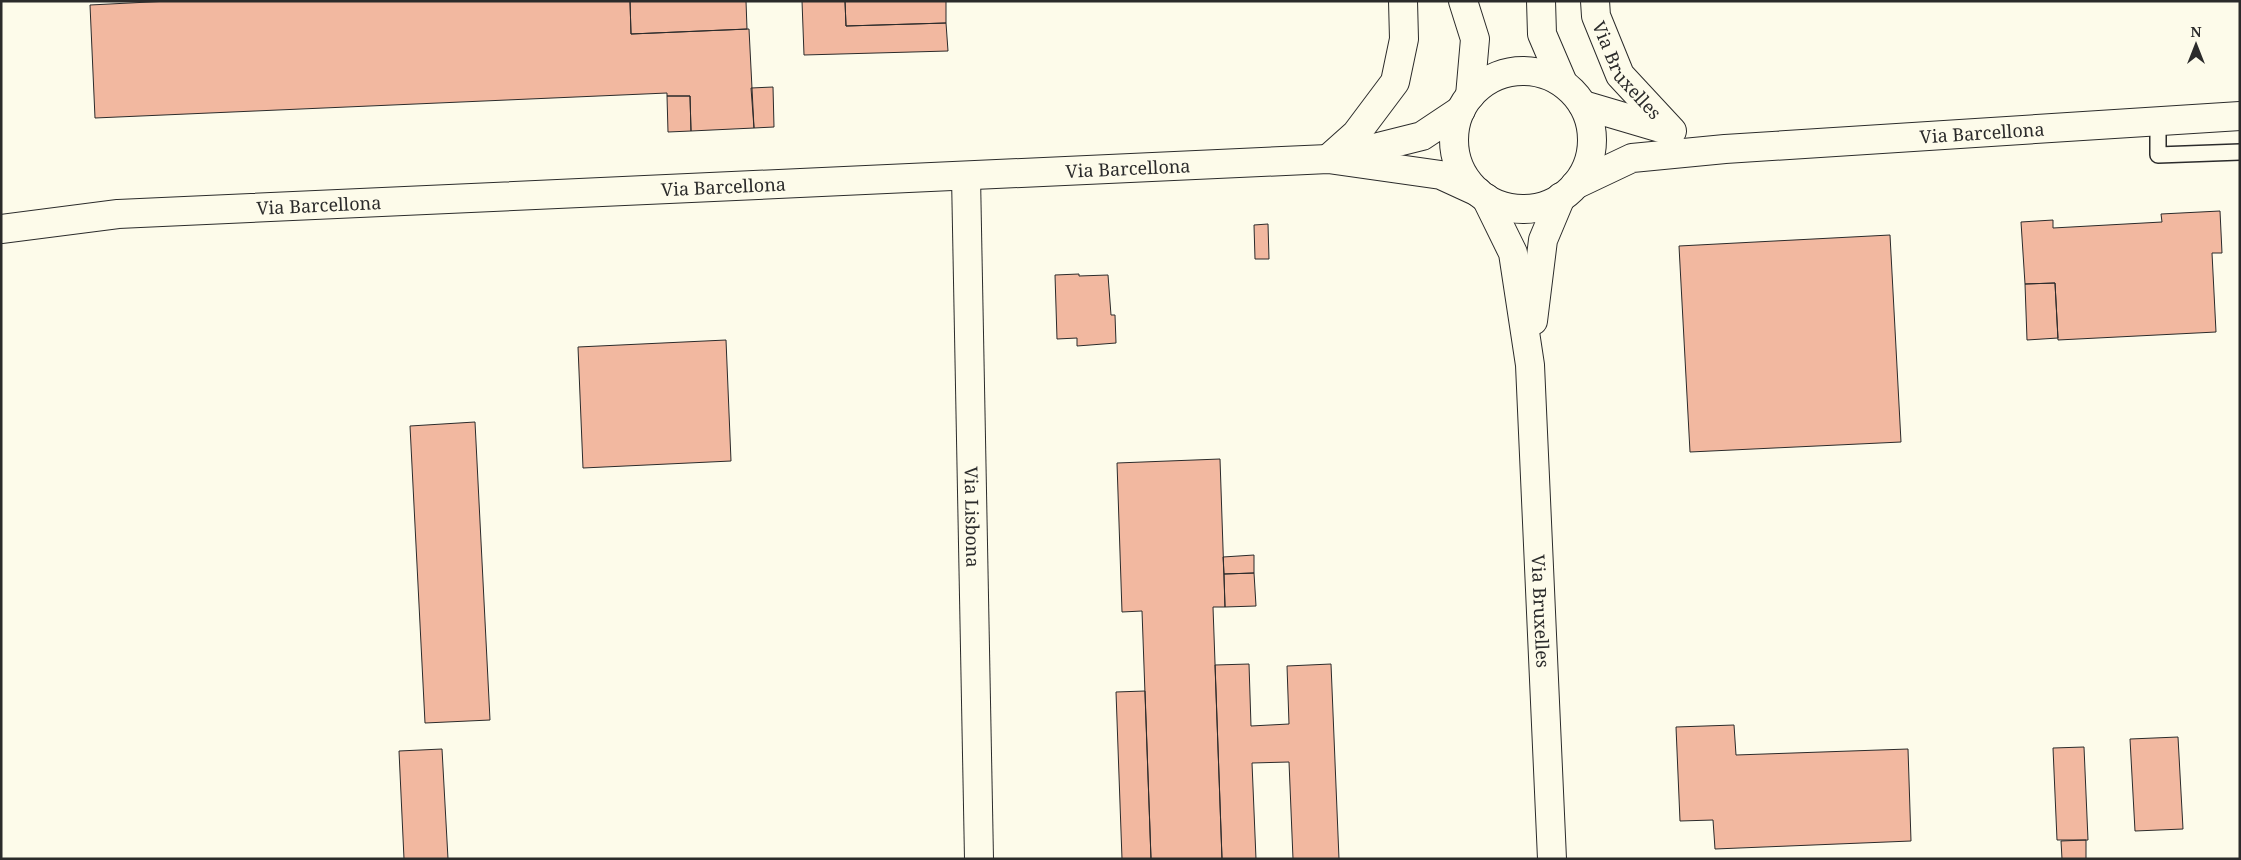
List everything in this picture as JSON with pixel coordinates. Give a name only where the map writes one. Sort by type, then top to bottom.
[{"type":"street","points":[[1328,159],[1356,134],[1395,82],[1404,39],[1403,1]]},
{"type":"street","name":"Via Bruxelles","points":[[1463,1],[1475,39],[1465,103],[1454,132],[1456,154],[1464,174],[1482,195],[1513,253],[1530,365],[1552,859]]},
{"type":"street","name":"Via Bruxelles","points":[[1541,1],[1542,34],[1562,83]]},
{"type":"street","name":"Via Bruxelles","points":[[1595,1],[1596,16],[1620,75],[1672,131]]},
{"type":"street","name":"Via Bruxelles","points":[[1465,103],[1485,82],[1510,72],[1524,71],[1544,74],[1562,83],[1574,92],[1583,104],[1591,125],[1592,146],[1586,167],[1568,191],[1543,240],[1534,302],[1530,365]]},
{"type":"street","name":"Via Barcellona","points":[[1328,159],[1422,136],[1465,103]]},
{"type":"street","name":"Via Barcellona","points":[[1583,104],[1725,149]]},
{"type":"street","name":"Via Barcellona","points":[[1568,191],[1632,158],[1725,149],[2240,116]]},
{"type":"street","name":"Via Barcellona","points":[[1,210],[118,214],[1328,159],[1441,175],[1482,195]]},
{"type":"street","name":"Via Lisbona","points":[[966,176],[979,859]]},
{"type":"street","points":[[1482,195],[1504,206],[1524,208],[1543,205],[1568,191]]},
{"type":"street","name":"Via Barcellona","points":[[1,229],[118,214]]},
{"type":"lane","points":[[2158,120],[2158,155],[2240,152]]},
{"type":"building","points":[[169,1],[630,1],[631,34],[749,29],[754,128],[691,131],[690,96],[667,96],[667,93],[95,118],[90,5]]},
{"type":"building","points":[[630,1],[746,1],[747,29],[631,34]]},
{"type":"building","points":[[802,1],[845,1],[846,26],[946,23],[948,51],[804,55]]},
{"type":"building","points":[[845,1],[946,1],[946,23],[846,26]]},
{"type":"building","points":[[773,87],[774,127],[754,128],[751,88]]},
{"type":"building","points":[[667,96],[690,96],[691,131],[668,132]]},
{"type":"building","points":[[2220,211],[2222,253],[2212,253],[2216,332],[2058,340],[2055,283],[2025,284],[2021,222],[2053,220],[2053,228],[2162,222],[2161,214]]},
{"type":"building","points":[[1268,224],[1269,259],[1255,259],[1254,225]]},
{"type":"building","points":[[1890,235],[1901,442],[1690,452],[1679,246]]},
{"type":"building","points":[[1079,274],[1079,276],[1108,275],[1111,315],[1115,315],[1116,343],[1077,346],[1077,338],[1057,339],[1055,275]]},
{"type":"building","points":[[2055,283],[2058,338],[2027,340],[2025,284]]},
{"type":"building","points":[[726,340],[731,461],[583,468],[578,347]]},
{"type":"building","points":[[475,422],[490,720],[425,723],[410,426]]},
{"type":"building","points":[[1220,459],[1225,607],[1213,607],[1222,859],[1151,859],[1142,611],[1122,612],[1117,463]]},
{"type":"building","points":[[1254,555],[1254,573],[1224,574],[1223,557]]},
{"type":"building","points":[[1254,573],[1256,606],[1225,607],[1224,574]]},
{"type":"building","points":[[1249,664],[1251,726],[1289,724],[1287,666],[1331,664],[1339,859],[1293,859],[1289,762],[1252,763],[1256,859],[1222,859],[1215,665]]},
{"type":"building","points":[[1145,691],[1151,859],[1122,859],[1116,692]]},
{"type":"building","points":[[1734,725],[1736,755],[1908,749],[1911,841],[1715,849],[1713,820],[1680,821],[1676,727]]},
{"type":"building","points":[[2178,737],[2183,829],[2135,831],[2130,739]]},
{"type":"building","points":[[2084,747],[2088,840],[2057,840],[2053,748]]},
{"type":"building","points":[[442,749],[448,859],[404,859],[399,751]]},
{"type":"building","points":[[2086,840],[2086,859],[2062,859],[2061,841]]}]
